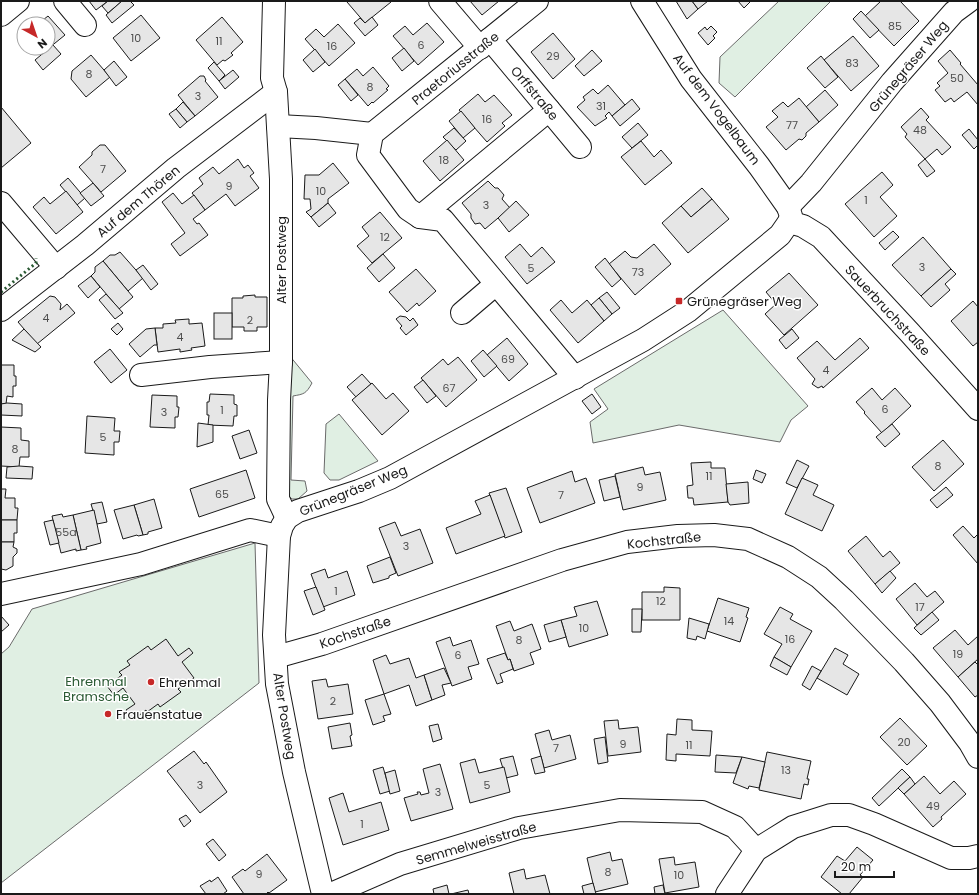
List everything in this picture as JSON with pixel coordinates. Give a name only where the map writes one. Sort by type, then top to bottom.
[{"type":"street","points":[[1,15],[18,1]]},
{"type":"street","points":[[65,1],[85,25]]},
{"type":"street","name":"Alter Postweg","points":[[274,1],[272,78],[276,92],[281,179],[281,362],[278,499],[283,527],[274,635],[277,684],[294,772],[323,894]]},
{"type":"street","name":"Orffstraße","points":[[440,1],[485,44],[549,110],[580,147]]},
{"type":"street","name":"Praetoriusstraße","points":[[372,134],[537,1]]},
{"type":"street","name":"Auf dem Vogelbaum","points":[[642,1],[691,79],[759,166],[790,215]]},
{"type":"street","name":"Grünegräser Weg","points":[[283,527],[298,511],[390,478],[643,340],[688,311],[780,235],[790,215],[811,183],[902,71],[954,12],[969,1]]},
{"type":"street","name":"Auf dem Thören","points":[[1,310],[56,268],[176,168],[276,92]]},
{"type":"street","points":[[420,217],[549,110]]},
{"type":"street","points":[[278,126],[316,128],[372,134],[368,155],[408,209],[420,217],[443,220],[575,378]]},
{"type":"street","points":[[1,203],[56,268]]},
{"type":"street","name":"Sauerbruchstraße","points":[[790,215],[803,226],[821,237],[978,409]]},
{"type":"street","points":[[462,313],[496,284]]},
{"type":"street","points":[[142,375],[210,367],[281,362]]},
{"type":"street","points":[[1,594],[141,564],[250,530],[283,527]]},
{"type":"street","name":"Kochstraße","points":[[276,657],[322,644],[562,560],[627,542],[678,536],[714,535],[748,539],[788,557],[819,577],[844,600],[904,662],[940,703],[970,742],[978,757]]},
{"type":"street","name":"Semmelweisstraße","points":[[331,894],[400,864],[519,828],[620,810],[702,812],[735,827],[756,850]]},
{"type":"street","points":[[727,894],[756,850],[793,827],[831,815],[849,815],[874,824],[951,858],[969,858],[978,856]]},
{"type":"green space","points":[[779,1],[831,1],[735,97],[719,83],[720,57]]},
{"type":"green space","points":[[723,310],[808,406],[791,420],[780,442],[679,425],[593,443],[590,422],[608,409],[594,389]]},
{"type":"green space","points":[[289,355],[312,383],[304,393],[293,396],[291,480],[305,481],[307,491],[298,499],[292,499],[284,492]]},
{"type":"green space","points":[[339,414],[378,461],[339,480],[330,480],[324,473],[326,424]]},
{"type":"green space","name":"Ehrenmal Bramsche","points":[[255,543],[259,683],[1,883],[1,654],[9,647],[32,609]]},
{"type":"building","points":[[89,1],[108,1],[96,10]]},
{"type":"building","points":[[108,1],[122,1],[108,13],[102,6]]},
{"type":"building","points":[[122,1],[130,1],[134,5],[112,23],[106,15]]},
{"type":"building","points":[[470,1],[499,1],[482,15]]},
{"type":"building","points":[[676,1],[692,1],[698,9],[687,19]]},
{"type":"building","points":[[692,1],[708,1],[698,9]]},
{"type":"building","points":[[738,1],[748,1],[750,2],[744,8]]},
{"type":"building","points":[[881,1],[900,1],[919,21],[894,46],[865,16]]},
{"type":"building","points":[[347,2],[391,2],[365,23]]},
{"type":"building","points":[[861,11],[879,30],[870,38],[853,19]]},
{"type":"building","points":[[141,15],[160,38],[131,61],[113,38]]},
{"type":"building","points":[[222,17],[243,42],[231,53],[233,55],[217,65],[196,40]]},
{"type":"building","points":[[372,17],[378,25],[365,36],[354,23],[360,18],[365,23]]},
{"type":"building","points":[[427,23],[444,42],[418,65],[393,36],[405,26],[413,35]]},
{"type":"building","points":[[338,24],[355,43],[329,66],[305,39],[316,29],[324,37]]},
{"type":"building","points":[[56,25],[65,35],[56,42]]},
{"type":"building","points":[[711,26],[717,32],[713,36],[715,38],[708,45],[698,33],[705,27],[707,30]]},
{"type":"building","points":[[553,33],[575,59],[553,79],[531,52]]},
{"type":"building","points":[[853,36],[879,66],[851,91],[824,60]]},
{"type":"building","points":[[56,48],[61,54],[43,70],[35,60],[40,56],[56,56]]},
{"type":"building","points":[[404,48],[414,61],[402,71],[392,58]]},
{"type":"building","points":[[315,49],[325,62],[313,72],[303,60]]},
{"type":"building","points":[[592,50],[602,61],[584,76],[575,66]]},
{"type":"building","points":[[950,50],[978,85],[978,105],[967,92],[954,102],[951,98],[945,102],[935,90],[940,86],[937,83],[948,73],[938,61]]},
{"type":"building","points":[[91,55],[110,77],[86,97],[71,79],[72,71]]},
{"type":"building","points":[[821,56],[838,77],[825,88],[807,68]]},
{"type":"building","points":[[114,61],[127,77],[116,86],[104,70]]},
{"type":"building","points":[[214,62],[225,75],[219,81],[208,68]]},
{"type":"building","points":[[373,67],[389,86],[386,89],[388,90],[368,106],[345,79],[357,69],[363,76]]},
{"type":"building","points":[[233,70],[239,77],[225,89],[219,81]]},
{"type":"building","points":[[200,76],[204,76],[205,81],[218,97],[195,116],[178,95]]},
{"type":"building","points":[[345,79],[358,95],[351,101],[338,85]]},
{"type":"building","points":[[608,85],[625,105],[612,116],[609,112],[605,116],[607,118],[595,126],[577,107],[585,100],[583,97],[593,89],[598,94]]},
{"type":"building","points":[[825,90],[838,105],[819,122],[806,107]]},
{"type":"building","points":[[478,94],[485,102],[494,95],[512,115],[502,123],[505,126],[487,142],[459,110]]},
{"type":"building","points":[[799,98],[819,122],[806,133],[806,136],[802,140],[799,139],[786,150],[766,127],[778,117],[772,111],[783,102],[788,107]]},
{"type":"building","points":[[632,99],[640,109],[620,126],[612,116]]},
{"type":"building","points":[[183,102],[195,116],[187,122],[176,109]]},
{"type":"building","points":[[1,107],[31,143],[1,168]]},
{"type":"building","points":[[921,108],[929,117],[926,120],[951,147],[942,155],[937,149],[925,159],[905,137],[907,134],[901,127]]},
{"type":"building","points":[[176,109],[187,122],[180,128],[169,114]]},
{"type":"building","points":[[461,111],[475,128],[463,138],[449,121]]},
{"type":"building","points":[[638,123],[648,135],[632,148],[622,137]]},
{"type":"building","points":[[454,128],[466,141],[456,150],[443,137]]},
{"type":"building","points":[[969,129],[978,140],[978,145],[974,149],[962,135]]},
{"type":"building","points":[[447,140],[464,160],[440,181],[423,161]]},
{"type":"building","points":[[641,141],[654,157],[661,150],[672,163],[645,185],[621,157]]},
{"type":"building","points":[[100,145],[105,145],[126,171],[101,192],[79,167]]},
{"type":"building","points":[[238,159],[244,168],[248,165],[254,173],[250,176],[259,188],[235,206],[226,194],[205,210],[192,193],[203,184],[199,178],[213,167],[219,174]]},
{"type":"building","points":[[925,159],[935,171],[927,177],[918,165]]},
{"type":"building","points":[[333,163],[349,183],[328,199],[328,203],[311,217],[306,212],[311,209],[310,199],[304,199],[305,175],[319,175]]},
{"type":"building","points":[[882,172],[893,185],[880,197],[897,216],[874,237],[845,204]]},
{"type":"building","points":[[68,178],[85,198],[77,205],[60,185]]},
{"type":"building","points":[[488,181],[495,188],[498,188],[504,195],[502,199],[510,208],[485,229],[480,223],[475,224],[471,218],[471,214],[462,203]]},
{"type":"building","points":[[93,183],[104,196],[91,206],[80,193]]},
{"type":"building","points":[[702,188],[712,199],[691,217],[681,206]]},
{"type":"building","points":[[66,191],[83,212],[56,234],[33,207],[44,197],[50,204]]},
{"type":"building","points":[[173,193],[182,204],[194,195],[205,210],[193,219],[197,224],[199,223],[208,235],[180,256],[171,244],[185,233],[162,202]]},
{"type":"building","points":[[712,199],[729,219],[688,253],[662,223],[681,206],[691,217]]},
{"type":"building","points":[[516,201],[529,215],[509,232],[498,218]]},
{"type":"building","points":[[328,203],[336,213],[319,227],[311,217]]},
{"type":"building","points":[[380,212],[402,238],[372,263],[357,246],[369,236],[362,227]]},
{"type":"building","points":[[893,231],[899,237],[885,250],[879,243]]},
{"type":"building","points":[[923,237],[951,269],[921,296],[892,265]]},
{"type":"building","points":[[520,244],[531,257],[542,247],[555,262],[527,284],[505,257]]},
{"type":"building","points":[[654,244],[671,264],[635,295],[609,264],[625,251],[631,257],[637,258]]},
{"type":"building","points":[[120,252],[143,278],[128,291],[103,261],[110,255],[115,255]]},
{"type":"building","points":[[383,254],[395,268],[379,282],[367,268]]},
{"type":"building","points":[[605,258],[621,279],[612,287],[595,267]]},
{"type":"building","points":[[103,261],[133,297],[119,309],[91,276],[95,272],[95,267]]},
{"type":"building","points":[[143,265],[158,284],[151,290],[136,270]]},
{"type":"building","points":[[416,269],[436,291],[419,306],[417,303],[407,312],[389,292]]},
{"type":"building","points":[[951,269],[956,274],[945,284],[950,290],[931,307],[921,296]]},
{"type":"building","points":[[789,273],[818,305],[784,335],[765,314],[776,304],[766,292]]},
{"type":"building","points":[[91,276],[100,287],[88,298],[78,286]]},
{"type":"building","points":[[607,292],[620,308],[612,314],[599,298]]},
{"type":"building","points":[[106,294],[123,313],[115,319],[99,300]]},
{"type":"building","points":[[255,295],[255,297],[267,297],[267,327],[257,327],[257,331],[244,331],[244,327],[232,327],[232,298],[243,298],[243,296]]},
{"type":"building","points":[[50,296],[55,297],[61,304],[60,310],[67,304],[75,313],[37,344],[18,322]]},
{"type":"building","points":[[599,298],[612,314],[604,321],[591,305]]},
{"type":"building","points":[[561,300],[572,313],[587,300],[604,321],[578,343],[550,310]]},
{"type":"building","points":[[973,301],[978,307],[978,342],[973,346],[951,321]]},
{"type":"building","points":[[214,313],[232,313],[232,339],[214,339]]},
{"type":"building","points":[[400,316],[406,317],[410,321],[413,318],[418,325],[406,335],[400,328],[402,326],[396,319]]},
{"type":"building","points":[[189,319],[189,324],[202,323],[205,346],[191,348],[192,350],[180,352],[180,349],[158,352],[155,328],[163,328],[163,324],[176,323],[175,320]]},
{"type":"building","points":[[118,323],[123,329],[117,335],[111,329]]},
{"type":"building","points":[[155,328],[157,345],[154,345],[140,357],[129,344],[146,329]]},
{"type":"building","points":[[24,329],[41,347],[35,352],[12,340]]},
{"type":"building","points":[[792,329],[799,338],[786,349],[779,340]]},
{"type":"building","points":[[507,338],[528,364],[509,381],[487,355]]},
{"type":"building","points":[[860,338],[869,348],[823,388],[822,386],[818,388],[812,384],[815,379],[797,358],[817,341],[835,360]]},
{"type":"building","points":[[110,349],[127,370],[111,383],[94,362]]},
{"type":"building","points":[[483,350],[497,366],[484,377],[471,361]]},
{"type":"building","points":[[458,357],[477,380],[446,407],[421,378],[443,359],[448,365]]},
{"type":"building","points":[[1,365],[14,365],[14,376],[16,376],[16,386],[13,386],[13,397],[7,396],[6,404],[1,404]]},
{"type":"building","points":[[362,374],[371,384],[356,397],[347,387]]},
{"type":"building","points":[[423,380],[436,396],[427,403],[414,387]]},
{"type":"building","points":[[372,383],[386,399],[393,393],[409,411],[382,435],[352,400]]},
{"type":"building","points":[[872,388],[882,400],[895,388],[911,406],[882,433],[856,402]]},
{"type":"building","points":[[210,394],[234,395],[234,404],[237,405],[237,416],[234,416],[233,426],[208,425],[209,415],[207,415],[207,402],[209,402]]},
{"type":"building","points":[[592,394],[601,407],[592,414],[582,401]]},
{"type":"building","points":[[152,395],[177,396],[177,407],[179,407],[178,417],[175,417],[175,428],[150,427]]},
{"type":"building","points":[[1,404],[22,404],[22,416],[1,415]]},
{"type":"building","points":[[87,416],[115,418],[114,431],[120,431],[119,442],[114,442],[114,455],[85,453]]},
{"type":"building","points":[[198,423],[213,425],[213,442],[197,447]]},
{"type":"building","points":[[892,424],[900,434],[885,447],[876,437]]},
{"type":"building","points":[[1,427],[21,428],[21,440],[29,441],[29,457],[20,457],[19,467],[1,466]]},
{"type":"building","points":[[249,430],[257,453],[240,459],[232,436]]},
{"type":"building","points":[[943,440],[964,464],[934,491],[912,467]]},
{"type":"building","points":[[797,460],[809,466],[797,488],[786,483]]},
{"type":"building","points":[[711,462],[711,468],[725,468],[728,502],[694,505],[693,498],[688,498],[687,486],[693,485],[691,463]]},
{"type":"building","points":[[7,467],[33,467],[32,479],[6,478]]},
{"type":"building","points":[[643,467],[645,475],[660,472],[666,500],[623,510],[615,474]]},
{"type":"building","points":[[246,470],[255,498],[199,517],[190,489]]},
{"type":"building","points":[[756,470],[766,474],[762,483],[753,479]]},
{"type":"building","points":[[572,471],[575,482],[586,478],[595,503],[540,523],[527,488]]},
{"type":"building","points":[[615,476],[620,497],[604,501],[599,480]]},
{"type":"building","points":[[802,478],[818,485],[813,495],[834,505],[822,531],[785,514]]},
{"type":"building","points":[[748,482],[749,503],[730,505],[728,502],[726,484]]},
{"type":"building","points":[[946,487],[953,495],[937,508],[930,500]]},
{"type":"building","points":[[506,488],[522,532],[505,538],[489,493]]},
{"type":"building","points":[[1,489],[6,489],[5,498],[15,498],[15,508],[18,508],[17,520],[1,520]]},
{"type":"building","points":[[490,495],[505,536],[456,554],[446,528],[481,514],[475,501]]},
{"type":"building","points":[[154,499],[162,528],[143,535],[134,505]]},
{"type":"building","points":[[102,502],[107,522],[97,524],[91,504]]},
{"type":"building","points":[[134,505],[143,535],[123,539],[114,510]]},
{"type":"building","points":[[94,510],[101,543],[81,550],[73,515]]},
{"type":"building","points":[[62,514],[63,517],[73,515],[81,550],[76,551],[76,549],[61,553],[52,516]]},
{"type":"building","points":[[1,520],[17,520],[17,533],[14,533],[14,542],[1,542]]},
{"type":"building","points":[[53,520],[59,543],[50,545],[44,522]]},
{"type":"building","points":[[395,522],[401,536],[420,529],[433,563],[398,576],[379,528]]},
{"type":"building","points":[[963,526],[974,538],[978,534],[978,564],[953,535]]},
{"type":"building","points":[[866,536],[883,557],[890,551],[900,563],[875,584],[848,551]]},
{"type":"building","points":[[1,542],[14,542],[13,547],[17,549],[17,553],[13,557],[13,566],[6,570],[1,569]]},
{"type":"building","points":[[390,557],[396,573],[389,576],[389,578],[373,583],[367,566]]},
{"type":"building","points":[[325,569],[328,578],[347,571],[355,595],[323,607],[311,574]]},
{"type":"building","points":[[890,571],[896,578],[882,593],[875,584]]},
{"type":"building","points":[[915,583],[927,597],[935,591],[944,602],[917,625],[896,599]]},
{"type":"building","points":[[316,587],[325,610],[313,615],[304,591]]},
{"type":"building","points":[[664,587],[680,588],[680,620],[642,620],[642,592],[664,592]]},
{"type":"building","points":[[718,598],[749,608],[746,617],[748,618],[740,642],[707,631]]},
{"type":"building","points":[[597,601],[608,635],[569,647],[561,620],[577,616],[574,607]]},
{"type":"building","points":[[780,607],[793,614],[790,619],[812,631],[791,667],[774,657],[782,644],[764,634]]},
{"type":"building","points":[[632,609],[642,609],[641,632],[632,632]]},
{"type":"building","points":[[932,612],[939,620],[921,635],[914,628]]},
{"type":"building","points":[[1,616],[9,625],[1,632]]},
{"type":"building","points":[[689,618],[709,624],[705,639],[697,636],[696,640],[687,638]]},
{"type":"building","points":[[561,620],[566,637],[549,642],[544,625]]},
{"type":"building","points":[[510,621],[514,631],[532,624],[541,649],[530,653],[534,664],[514,671],[510,659],[508,660],[496,626]]},
{"type":"building","points":[[955,630],[968,645],[978,636],[978,659],[958,677],[933,648]]},
{"type":"building","points":[[450,637],[453,646],[471,640],[479,664],[468,667],[472,679],[452,686],[436,642]]},
{"type":"building","name":"Ehrenmal","points":[[166,639],[178,656],[189,648],[193,653],[182,662],[194,678],[178,689],[181,692],[160,707],[158,704],[147,712],[146,710],[133,720],[126,710],[135,704],[123,688],[114,695],[107,686],[122,675],[119,672],[130,665],[127,661],[148,646],[151,650]]},
{"type":"building","points":[[835,648],[848,655],[843,664],[859,674],[847,695],[817,678]]},
{"type":"building","points":[[505,653],[508,660],[510,659],[513,669],[500,674],[503,682],[497,684],[487,659]]},
{"type":"building","points":[[386,655],[390,664],[409,658],[416,678],[424,675],[432,700],[416,706],[409,685],[384,694],[373,660]]},
{"type":"building","points":[[774,657],[791,667],[787,675],[770,666]]},
{"type":"building","points":[[975,662],[978,665],[978,695],[975,697],[958,677]]},
{"type":"building","points":[[812,666],[821,671],[810,690],[802,685]]},
{"type":"building","points":[[444,668],[451,683],[442,685],[445,695],[432,700],[424,675]]},
{"type":"building","points":[[326,679],[328,687],[348,684],[353,714],[318,719],[312,681]]},
{"type":"building","points":[[384,694],[391,714],[383,716],[385,721],[373,725],[365,700]]},
{"type":"building","points":[[900,718],[927,746],[907,765],[880,737]]},
{"type":"building","points":[[677,719],[692,720],[692,730],[712,731],[710,756],[676,754],[676,761],[666,760],[667,734],[676,735]]},
{"type":"building","points":[[618,720],[619,729],[638,727],[641,752],[608,756],[604,721]]},
{"type":"building","points":[[350,723],[352,746],[332,749],[328,727]]},
{"type":"building","points":[[438,724],[442,739],[433,742],[429,726]]},
{"type":"building","points":[[549,730],[552,740],[570,735],[576,759],[544,768],[535,734]]},
{"type":"building","points":[[605,737],[608,762],[598,764],[594,739]]},
{"type":"building","points":[[194,751],[204,764],[206,762],[227,792],[200,813],[167,771]]},
{"type":"building","points":[[767,752],[811,761],[807,779],[809,779],[808,785],[804,784],[801,799],[759,790]]},
{"type":"building","points":[[716,755],[742,757],[736,773],[715,772]]},
{"type":"building","points":[[513,756],[518,775],[506,778],[500,759]]},
{"type":"building","points":[[541,756],[545,772],[535,774],[531,759]]},
{"type":"building","points":[[742,757],[765,762],[759,788],[749,786],[748,789],[733,783]]},
{"type":"building","points":[[475,759],[479,773],[504,767],[510,792],[470,803],[460,763]]},
{"type":"building","points":[[440,764],[453,809],[411,821],[404,798],[418,794],[417,792],[420,792],[421,795],[429,793],[423,769]]},
{"type":"building","points":[[383,767],[390,791],[380,794],[373,770]]},
{"type":"building","points":[[902,769],[910,777],[879,806],[872,798]]},
{"type":"building","points":[[395,770],[400,791],[390,794],[385,773]]},
{"type":"building","points":[[924,776],[940,794],[954,781],[966,794],[941,817],[942,819],[933,827],[904,794]]},
{"type":"building","points":[[910,777],[915,784],[904,794],[898,788]]},
{"type":"building","points":[[343,793],[349,812],[381,802],[389,830],[343,845],[329,798]]},
{"type":"building","points":[[186,815],[191,821],[184,827],[179,819]]},
{"type":"building","points":[[213,839],[226,855],[219,861],[206,844]]},
{"type":"building","points":[[857,847],[873,860],[860,875],[863,877],[849,894],[842,894],[821,877],[837,856],[845,861]]},
{"type":"building","points":[[610,852],[612,861],[622,859],[628,884],[595,892],[587,858]]},
{"type":"building","points":[[267,854],[287,880],[266,894],[244,894],[232,877],[243,869],[245,871]]},
{"type":"building","points":[[674,857],[675,865],[695,862],[699,887],[665,893],[659,859]]},
{"type":"building","points":[[524,869],[526,879],[545,875],[550,894],[514,894],[509,873]]},
{"type":"building","points":[[218,877],[227,891],[223,894],[206,894],[200,886],[210,880],[211,882]]},
{"type":"building","points":[[593,883],[596,894],[584,894],[582,886]]},
{"type":"building","points":[[447,885],[449,894],[434,894],[433,889]]},
{"type":"building","points":[[663,885],[665,894],[655,894],[654,887]]},
{"type":"building","points":[[468,890],[469,894],[451,894]]},
{"type":"hedge","points":[[1,292],[36,263],[36,258]]},
{"type":"place","name":"Grünegräser Weg","points":[[679,301]]},
{"type":"place","name":"Ehrenmal","points":[[151,682]]},
{"type":"place","name":"Frauenstatue","points":[[108,714]]}]
